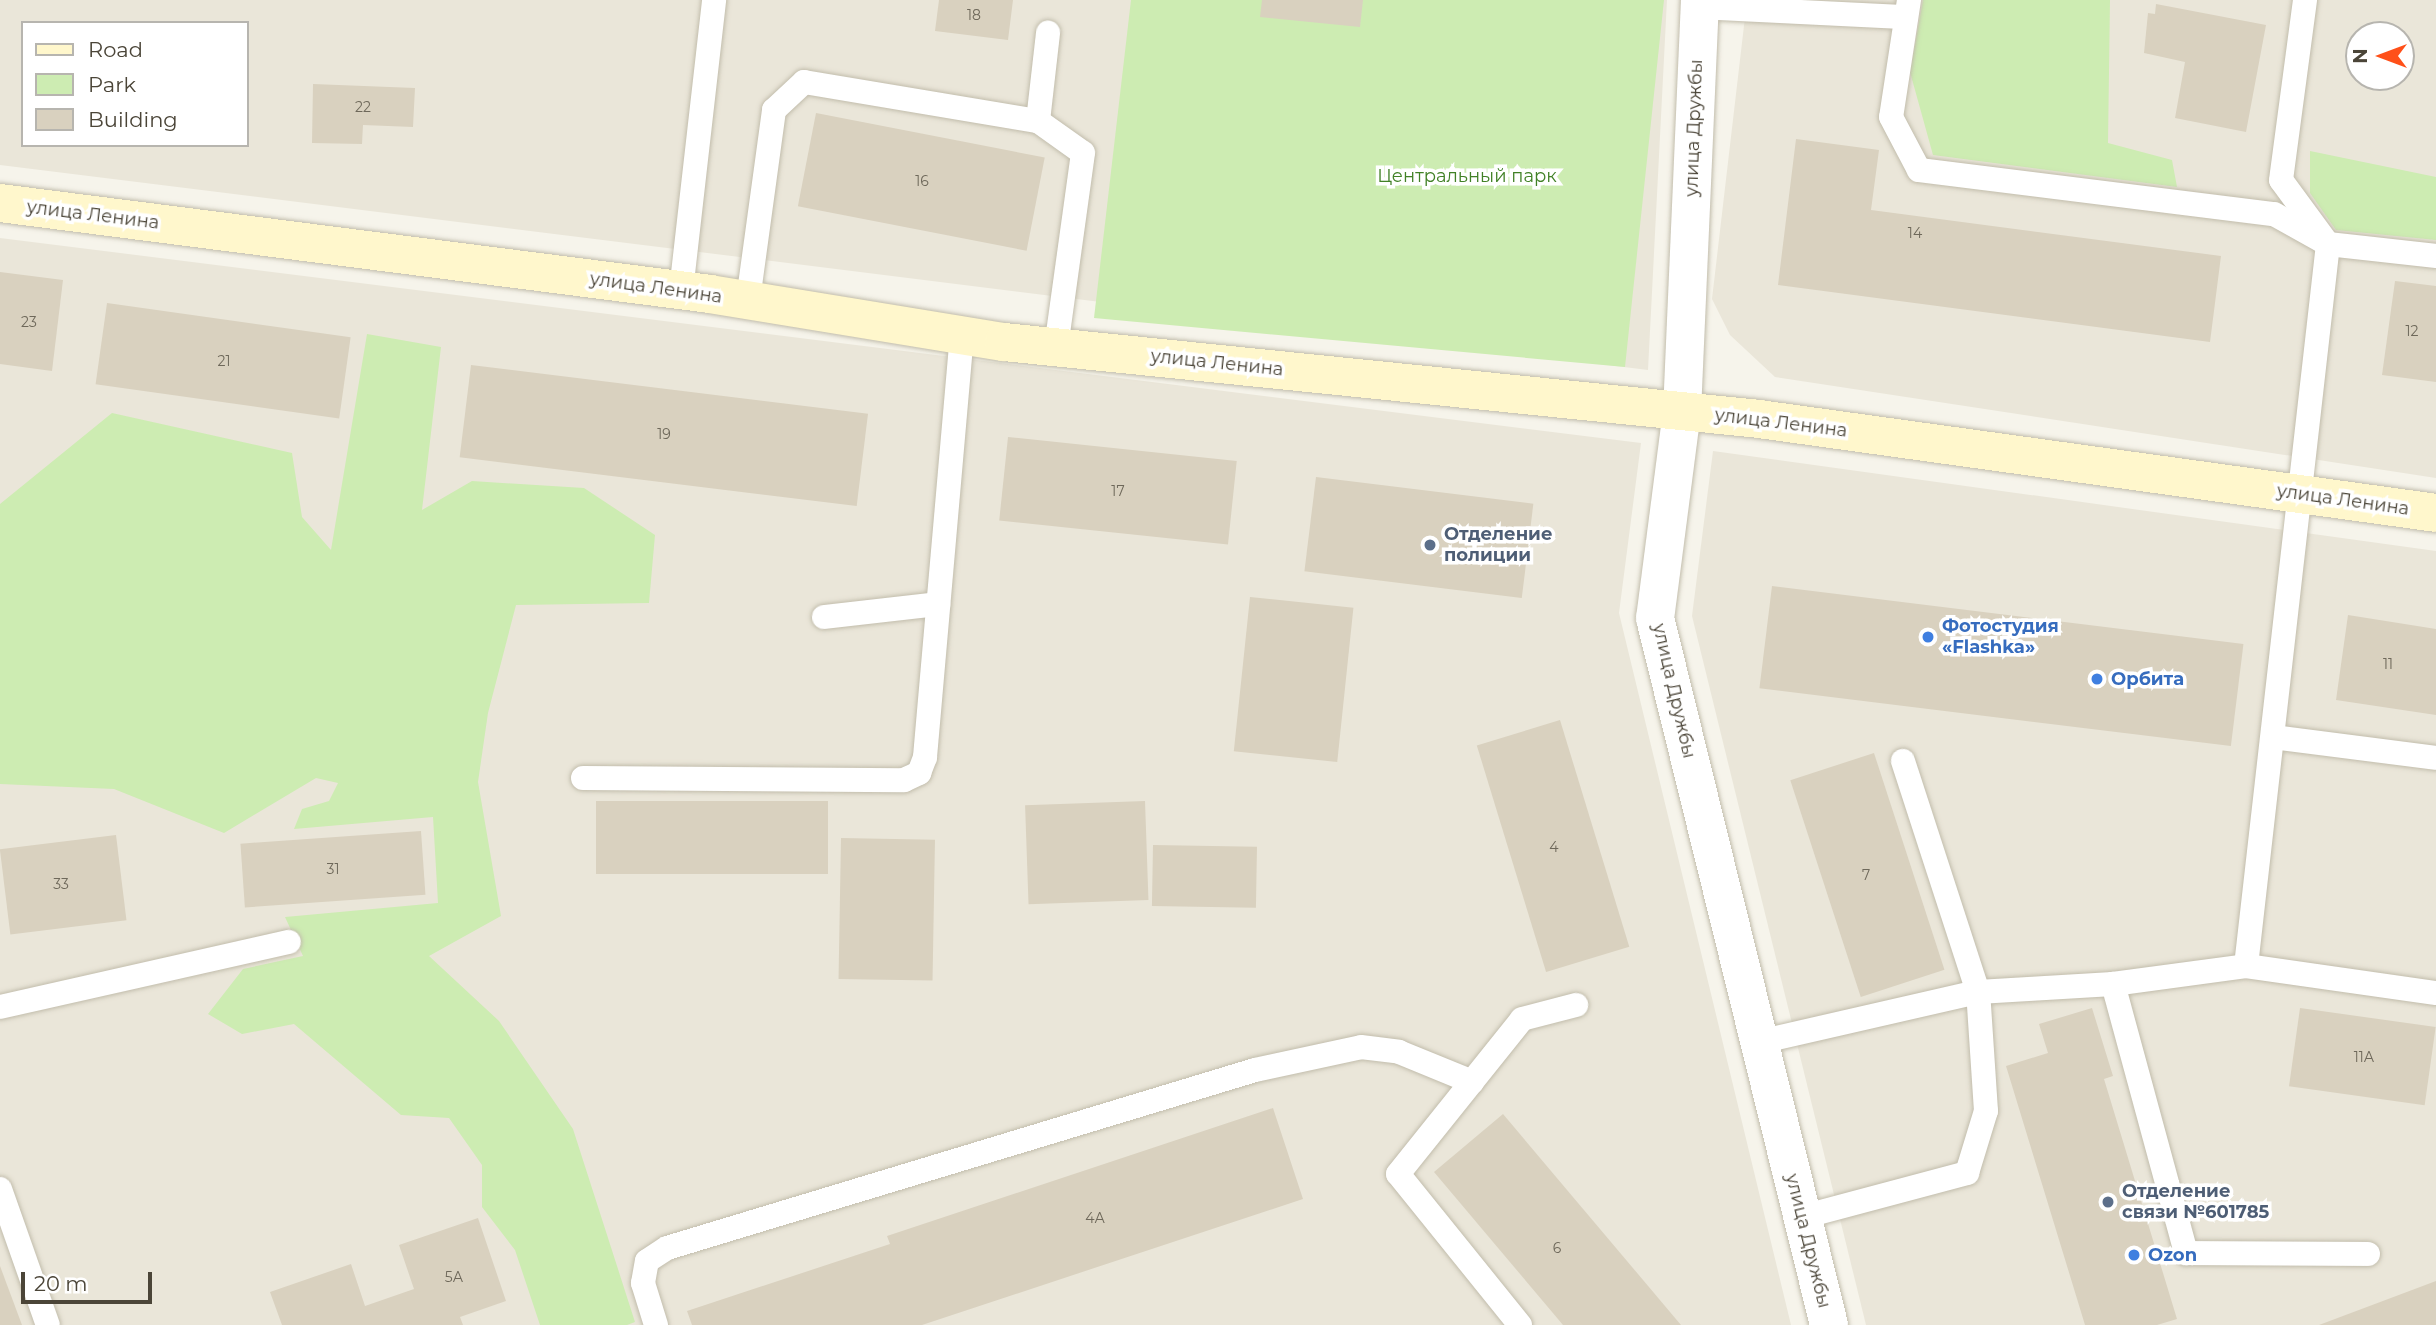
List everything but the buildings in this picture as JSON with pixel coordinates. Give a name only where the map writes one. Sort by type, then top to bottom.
[{"type":"main road","name":"улица Ленина","points":[[0,203],[748,300],[962,336],[1682,411],[2436,513]]},
{"type":"street","name":"улица Дружбы","points":[[1700,3],[1682,411],[1655,618],[1829,1325]]},
{"type":"lane","points":[[681,291],[714,0]]},
{"type":"lane","points":[[2246,966],[2328,244],[2281,180],[2305,0]]},
{"type":"lane","points":[[1700,3],[1908,9],[1891,117],[1919,170],[2274,214],[2328,244],[2436,256]]},
{"type":"lane","points":[[1038,121],[1048,33]]},
{"type":"lane","points":[[748,300],[774,110],[804,82],[1038,121],[1083,153],[1056,347]]},
{"type":"lane","points":[[583,778],[904,779],[919,773],[925,757],[962,336]]},
{"type":"lane","points":[[824,617],[938,604]]},
{"type":"lane","points":[[2273,737],[2436,758]]},
{"type":"lane","points":[[1802,1217],[1967,1173],[1986,1111],[1978,992],[1903,761]]},
{"type":"lane","points":[[0,1007],[289,942]]},
{"type":"lane","points":[[1759,1042],[1978,992],[2113,984],[2246,966],[2436,992]]},
{"type":"lane","points":[[2113,984],[2186,1253],[2368,1254]]},
{"type":"lane","points":[[1520,1325],[1399,1180],[1399,1169],[1522,1019],[1576,1005]]},
{"type":"lane","points":[[656,1325],[643,1283],[647,1261],[667,1248],[1255,1070],[1361,1047],[1399,1052],[1472,1082]]},
{"type":"lane","points":[[0,1189],[48,1325]]},
{"type":"shaded area","points":[[0,0],[1667,0],[1648,370],[0,165]]},
{"type":"shaded area","points":[[1747,0],[2436,0],[2436,478],[1775,377],[1730,335],[1712,299]]},
{"type":"shaded area","points":[[0,238],[1641,443],[1619,613],[1791,1325],[0,1325]]},
{"type":"shaded area","points":[[1713,451],[2436,551],[2436,1325],[1866,1325],[1692,616]]},
{"type":"green space","name":"Центральный парк","points":[[1131,0],[1664,0],[1625,367],[1094,318]]},
{"type":"green space","points":[[1923,0],[2110,0],[2108,143],[2172,160],[2177,187],[1933,155],[1910,72]]},
{"type":"green space","points":[[2310,151],[2436,177],[2436,240],[2336,230],[2310,193]]},
{"type":"green space","points":[[367,334],[441,347],[422,510],[472,481],[584,488],[655,535],[649,603],[516,605],[488,713],[478,782],[501,916],[429,956],[499,1021],[573,1129],[635,1322],[627,1325],[540,1325],[515,1250],[482,1207],[482,1165],[449,1118],[401,1115],[294,1024],[242,1034],[208,1014],[243,969],[303,956],[285,917],[438,903],[433,817],[294,829],[302,809],[329,801],[338,783],[316,778],[224,833],[114,789],[0,784],[0,504],[112,413],[292,453],[302,517],[331,550]]},
{"type":"place","name":"Отделение полиции","points":[[1430,545]]},
{"type":"place","name":"Фотостудия «Flashka»","points":[[1928,637]]},
{"type":"place","name":"Орбита","points":[[2097,679]]},
{"type":"place","name":"Отделение связи №601785","points":[[2108,1202]]},
{"type":"place","name":"Ozon","points":[[2134,1255]]}]
